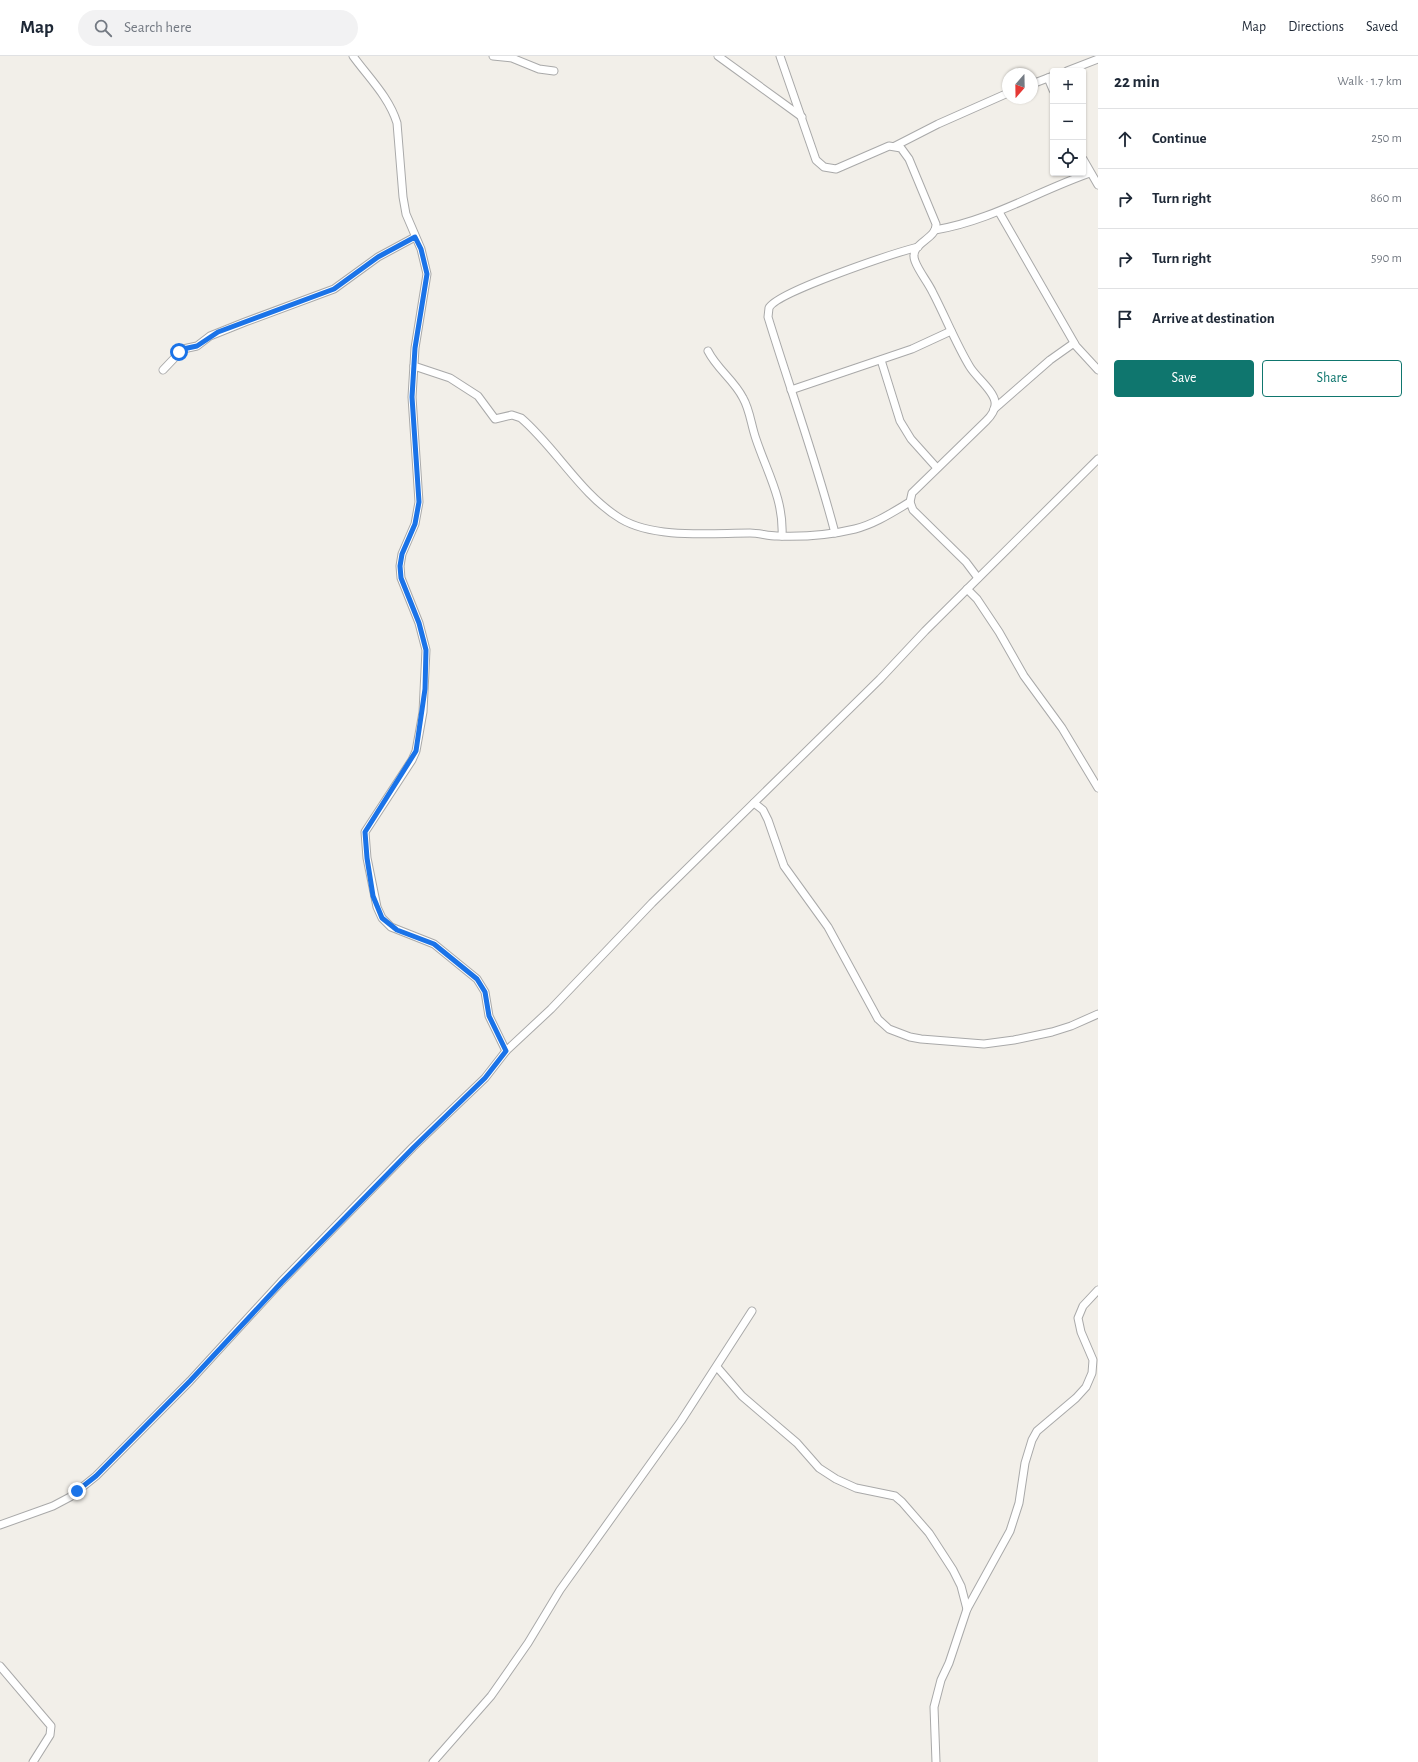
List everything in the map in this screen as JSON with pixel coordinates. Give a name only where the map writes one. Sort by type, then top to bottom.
[{"type":"street","points":[[353,56],[394,112],[398,137],[402,197],[406,214],[421,249],[427,281],[418,323],[412,408],[419,502],[415,524],[401,560],[400,573],[419,623],[426,650],[424,696],[416,751],[365,832],[367,858],[373,896],[382,918],[397,930],[434,944],[477,979],[485,992],[489,1016],[506,1051]]},
{"type":"street","points":[[493,56],[512,58],[539,69],[554,71]]},
{"type":"street","points":[[718,56],[802,117]]},
{"type":"street","points":[[780,56],[802,117],[813,154],[816,160],[824,167],[836,169],[889,146],[895,146],[938,124],[1002,96]]},
{"type":"street","points":[[1075,68],[1098,59]]},
{"type":"street","points":[[1038,82],[1050,77]]},
{"type":"street","points":[[895,146],[905,152],[909,159],[936,224],[935,230]]},
{"type":"street","points":[[1086,165],[1098,185]]},
{"type":"street","points":[[994,409],[994,397],[971,369],[934,294],[915,261],[914,257],[918,247],[935,230],[999,212],[1090,173]]},
{"type":"street","points":[[999,212],[1074,343],[1098,370]]},
{"type":"street","points":[[163,370],[183,349],[197,346],[210,336],[334,289],[378,257],[415,237]]},
{"type":"street","points":[[835,533],[802,417],[790,390],[768,317],[770,305],[777,300],[823,280],[898,252],[918,247]]},
{"type":"street","points":[[790,390],[912,349],[951,330]]},
{"type":"street","points":[[978,578],[966,562],[913,510],[910,502],[912,493],[986,421],[994,409],[1050,360],[1074,343]]},
{"type":"street","points":[[708,351],[715,364],[738,389],[748,408],[760,450],[778,497],[781,512],[782,536]]},
{"type":"street","points":[[881,360],[900,421],[911,440],[937,468]]},
{"type":"street","points":[[414,366],[450,378],[478,396],[495,419],[512,415],[521,418],[564,462],[585,489],[599,502],[622,519],[650,529],[676,533],[752,533],[782,536],[835,533],[858,528],[873,522],[910,502]]},
{"type":"street","points":[[0,1525],[53,1506],[70,1497],[96,1476],[190,1381],[292,1271],[414,1147],[485,1078],[506,1051],[546,1014],[652,903],[880,679],[967,589],[1098,459]]},
{"type":"street","points":[[967,589],[977,599],[1000,632],[1024,676],[1062,728],[1098,788]]},
{"type":"street","points":[[754,803],[763,810],[768,820],[784,866],[828,927],[878,1019],[889,1029],[921,1039],[984,1044],[1014,1040],[1052,1032],[1071,1026],[1098,1014]]},
{"type":"street","points":[[936,1762],[933,1732],[934,1702],[967,1609],[1006,1540],[1012,1526],[1019,1503],[1025,1463],[1033,1437],[1037,1431],[1076,1398],[1086,1387],[1092,1373],[1093,1360],[1081,1332],[1078,1318],[1082,1306],[1098,1290]]},
{"type":"street","points":[[433,1762],[491,1696],[528,1642],[560,1590],[660,1452],[752,1311]]},
{"type":"street","points":[[716,1367],[742,1396],[797,1443],[819,1468],[836,1479],[856,1488],[895,1496],[902,1502],[929,1533],[954,1570],[961,1586],[967,1609]]},
{"type":"street","points":[[0,1666],[51,1726],[50,1735],[33,1762]]},
{"type":"route","points":[[77,1491],[96,1476],[190,1381],[282,1282],[414,1147],[485,1078],[506,1051],[497,1029],[489,1016],[485,992],[477,979],[468,970],[434,944],[422,938],[397,930],[382,918],[373,896],[367,858],[365,832],[412,760],[416,751],[423,712],[426,650],[419,623],[401,578],[400,566],[402,554],[415,524],[419,502],[412,397],[418,323],[427,281],[427,274],[421,249],[415,237],[378,257],[334,289],[296,302],[273,313],[218,332],[208,337],[197,346],[183,349],[179,352]]}]
